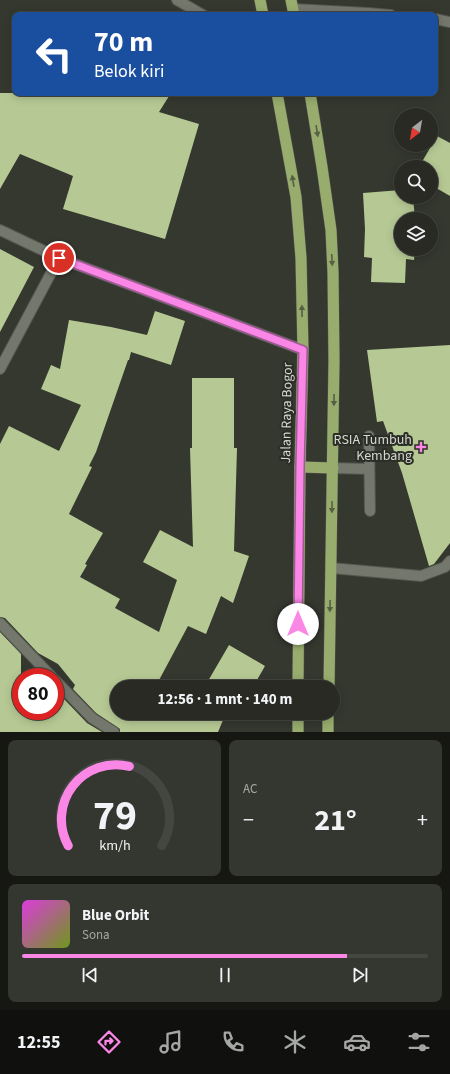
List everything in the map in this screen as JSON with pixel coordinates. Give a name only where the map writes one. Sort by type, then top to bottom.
[{"type":"highway","points":[[260,0],[262,12]]},
{"type":"highway","name":"Jalan Raya Bogor","points":[[279,96],[296,197],[301,258],[303,350],[300,467],[298,680]]},
{"type":"highway","points":[[310,96],[331,230],[333,272],[333,468],[328,680]]},
{"type":"highway","points":[[300,467],[333,468]]},
{"type":"highway","points":[[298,720],[298,732]]},
{"type":"highway","points":[[328,720],[328,732]]},
{"type":"street","points":[[177,0],[198,12]]},
{"type":"street","points":[[293,8],[353,12]]},
{"type":"street","points":[[438,20],[450,22]]},
{"type":"street","points":[[0,230],[59,258],[303,350]]},
{"type":"street","points":[[0,369],[59,258]]},
{"type":"street","points":[[369,436],[370,511]]},
{"type":"street","points":[[333,468],[369,469]]},
{"type":"street","points":[[330,568],[421,576],[445,567],[450,561]]},
{"type":"street","points":[[0,623],[43,668]]},
{"type":"street","points":[[64,689],[92,718],[114,732]]},
{"type":"building","points":[[0,93],[12,93],[12,96],[169,96],[159,112],[199,124],[165,239],[63,209],[73,176],[20,154],[0,189]]},
{"type":"building","points":[[438,137],[450,143],[450,196],[438,189],[438,160],[423,160],[428,152],[438,152]]},
{"type":"building","points":[[394,191],[394,204],[414,204],[414,212],[394,212],[394,256],[414,256],[414,260],[406,259],[405,283],[371,282],[372,258],[364,257],[365,229],[363,193]]},
{"type":"building","points":[[0,249],[34,267],[0,332]]},
{"type":"building","points":[[155,311],[185,321],[171,365],[131,352],[96,452],[89,466],[92,467],[69,514],[103,533],[85,564],[87,565],[80,577],[120,599],[115,608],[159,632],[177,580],[143,562],[160,530],[193,547],[190,448],[192,448],[192,378],[234,378],[234,448],[237,448],[234,551],[249,556],[233,603],[221,596],[206,634],[188,626],[159,680],[110,680],[110,720],[223,720],[218,732],[120,732],[120,729],[96,713],[73,689],[75,685],[64,671],[64,668],[61,668],[58,664],[38,653],[5,618],[0,617],[0,444],[9,426],[59,451],[81,405],[41,389],[51,365],[60,369],[69,320],[147,335]]},
{"type":"building","name":"RSIA Tumbuh Kembang","points":[[450,345],[450,543],[434,564],[429,566],[402,473],[383,421],[377,422],[367,350]]},
{"type":"building","points":[[0,632],[21,654],[21,668],[12,668],[12,720],[64,720],[64,699],[87,723],[102,732],[0,732]]},
{"type":"building","points":[[229,645],[265,666],[257,680],[209,680]]},
{"type":"place","name":"RSIA Tumbuh Kembang","points":[[421,447]]},
{"type":"route","points":[[59,258],[303,350],[298,624]]}]
